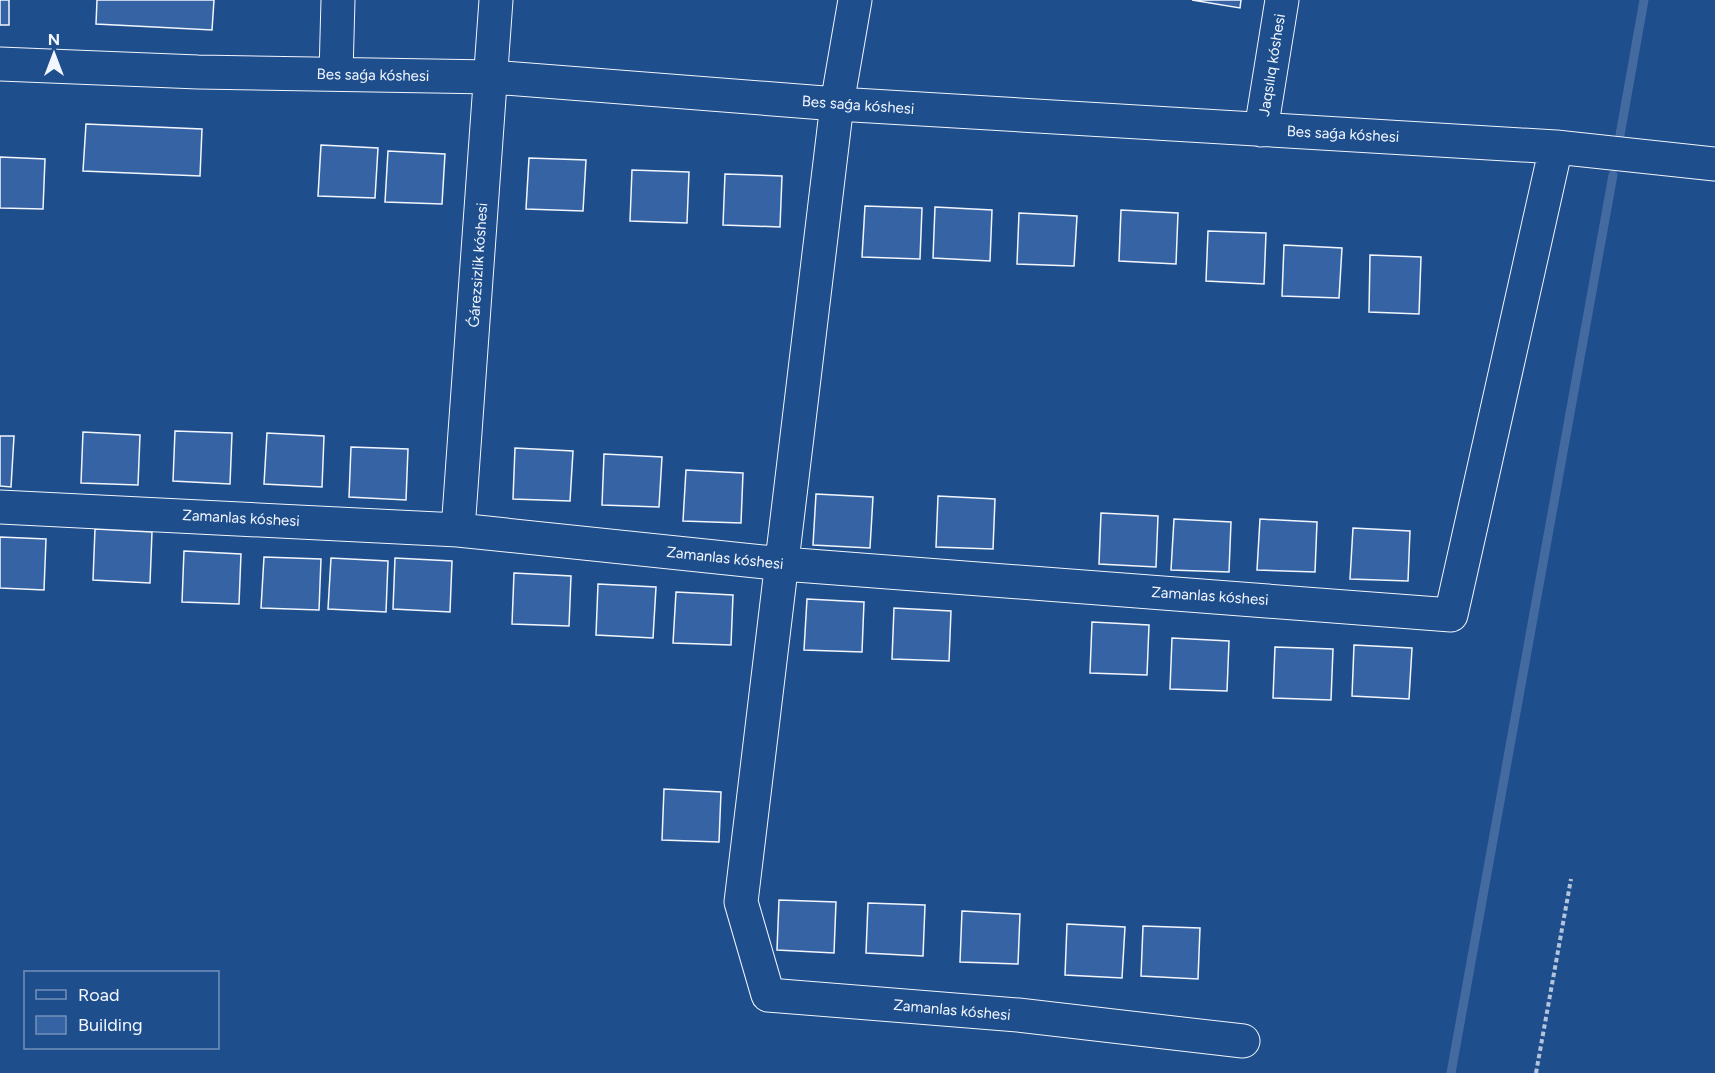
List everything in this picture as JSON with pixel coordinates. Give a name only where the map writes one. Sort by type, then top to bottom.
[{"type":"street","points":[[336,74],[338,0]]},
{"type":"street","name":"Ǵárezsizlik kóshesi","points":[[458,530],[496,0]]},
{"type":"street","points":[[783,564],[837,104],[855,0]]},
{"type":"street","name":"Jaqsılıq kóshesi","points":[[1261,129],[1282,0]]},
{"type":"street","name":"Bes saǵa kóshesi","points":[[0,64],[198,72],[492,77],[837,104],[1556,147],[1715,164]]},
{"type":"street","name":"Zamanlas kóshesi","points":[[0,507],[458,530],[783,564],[1451,615],[1556,147]]},
{"type":"street","name":"Zamanlas kóshesi","points":[[783,564],[741,902],[768,995],[1018,1015],[1242,1041]]},
{"type":"path","points":[[1536,1073],[1571,879]]},
{"type":"building","points":[[0,0],[9,0],[9,25],[0,25]]},
{"type":"building","points":[[97,0],[214,0],[212,30],[96,24]]},
{"type":"building","points":[[1192,0],[1241,0],[1240,8]]},
{"type":"building","points":[[86,124],[202,129],[200,176],[83,171]]},
{"type":"building","points":[[321,145],[378,148],[375,198],[318,196]]},
{"type":"building","points":[[388,151],[445,154],[442,204],[385,202]]},
{"type":"building","points":[[0,157],[45,159],[43,209],[0,208]]},
{"type":"building","points":[[529,158],[586,160],[583,211],[526,209]]},
{"type":"building","points":[[632,170],[689,172],[687,223],[630,221]]},
{"type":"building","points":[[725,174],[782,176],[780,227],[723,225]]},
{"type":"building","points":[[865,206],[922,208],[920,259],[862,257]]},
{"type":"building","points":[[935,207],[992,210],[990,261],[933,258]]},
{"type":"building","points":[[1121,210],[1178,213],[1176,264],[1119,261]]},
{"type":"building","points":[[1019,213],[1077,216],[1074,266],[1017,264]]},
{"type":"building","points":[[1208,231],[1266,233],[1264,284],[1206,281]]},
{"type":"building","points":[[1284,245],[1342,248],[1339,298],[1282,296]]},
{"type":"building","points":[[1370,255],[1421,257],[1419,314],[1369,312]]},
{"type":"building","points":[[175,431],[232,433],[230,484],[173,481]]},
{"type":"building","points":[[83,432],[140,435],[138,485],[81,483]]},
{"type":"building","points":[[267,433],[324,436],[322,487],[264,484]]},
{"type":"building","points":[[0,436],[14,436],[11,487],[0,486]]},
{"type":"building","points":[[351,447],[408,449],[406,500],[349,497]]},
{"type":"building","points":[[515,448],[573,451],[570,501],[513,499]]},
{"type":"building","points":[[604,454],[662,457],[659,507],[602,505]]},
{"type":"building","points":[[686,470],[743,473],[741,523],[683,521]]},
{"type":"building","points":[[816,494],[873,497],[870,548],[813,545]]},
{"type":"building","points":[[938,496],[995,499],[993,549],[936,547]]},
{"type":"building","points":[[1101,513],[1158,516],[1156,567],[1099,564]]},
{"type":"building","points":[[1174,519],[1231,522],[1229,572],[1171,570]]},
{"type":"building","points":[[1260,519],[1317,522],[1315,572],[1257,570]]},
{"type":"building","points":[[1353,528],[1410,531],[1408,581],[1350,579]]},
{"type":"building","points":[[95,529],[152,532],[150,583],[93,580]]},
{"type":"building","points":[[0,537],[46,539],[44,590],[0,588]]},
{"type":"building","points":[[184,551],[241,554],[239,604],[182,602]]},
{"type":"building","points":[[264,557],[321,559],[319,610],[261,608]]},
{"type":"building","points":[[331,558],[388,561],[386,612],[328,609]]},
{"type":"building","points":[[395,558],[452,561],[450,612],[393,609]]},
{"type":"building","points":[[514,573],[571,576],[569,626],[512,624]]},
{"type":"building","points":[[598,584],[656,587],[653,638],[596,635]]},
{"type":"building","points":[[676,592],[733,595],[731,645],[673,643]]},
{"type":"building","points":[[807,599],[864,602],[862,652],[804,650]]},
{"type":"building","points":[[894,608],[951,611],[949,661],[892,659]]},
{"type":"building","points":[[1092,622],[1149,625],[1147,675],[1090,673]]},
{"type":"building","points":[[1172,638],[1229,641],[1227,691],[1170,689]]},
{"type":"building","points":[[1354,645],[1412,648],[1409,699],[1352,696]]},
{"type":"building","points":[[1275,647],[1333,649],[1331,700],[1273,698]]},
{"type":"building","points":[[664,789],[721,792],[719,842],[662,840]]},
{"type":"building","points":[[779,900],[836,902],[834,953],[777,950]]},
{"type":"building","points":[[868,903],[925,905],[923,956],[866,953]]},
{"type":"building","points":[[962,911],[1020,914],[1018,964],[960,962]]},
{"type":"building","points":[[1067,924],[1125,927],[1122,978],[1065,975]]},
{"type":"building","points":[[1143,926],[1200,928],[1198,979],[1141,976]]},
{"type":"waterway","points":[[1620,135],[1644,0]]},
{"type":"waterway","points":[[1451,1073],[1613,175]]}]
